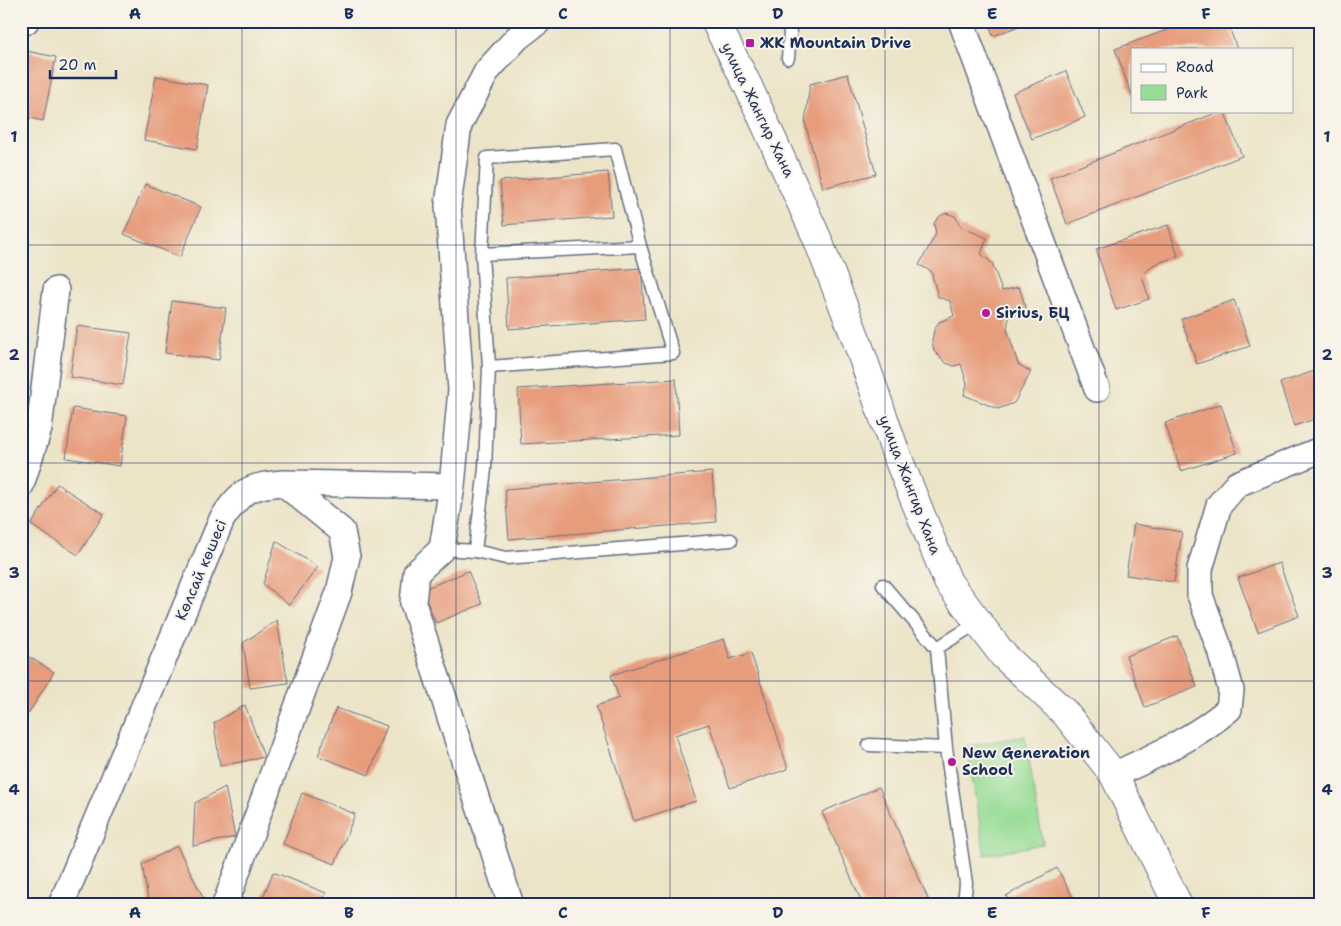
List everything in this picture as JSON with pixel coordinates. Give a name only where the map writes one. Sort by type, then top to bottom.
[{"type":"street","points":[[21,24],[26,21]]},
{"type":"street","points":[[511,905],[413,603],[416,573],[442,549],[452,486],[461,390],[448,205],[459,125],[487,71],[517,38],[539,21]]},
{"type":"street","name":"улица Жангир Хана","points":[[715,21],[748,86],[817,238],[858,344],[895,451],[948,582],[1003,655],[1065,713],[1114,775],[1178,905]]},
{"type":"street","points":[[961,21],[1097,389]]},
{"type":"street","points":[[21,484],[39,429],[56,290]]},
{"type":"street","points":[[1114,775],[1167,751],[1211,724],[1229,709],[1231,690],[1220,650],[1200,595],[1200,569],[1219,506],[1237,484],[1320,450]]},
{"type":"street","points":[[224,905],[339,592],[347,557],[342,531],[283,483]]},
{"type":"street","name":"Көлсай көшесі","points":[[61,905],[222,519],[238,496],[259,485],[283,483],[452,486]]},
{"type":"lane","points":[[788,21],[790,33],[788,58]]},
{"type":"lane","points":[[475,551],[485,469],[489,367],[482,254],[487,158],[615,149],[640,246],[673,353],[489,367]]},
{"type":"lane","points":[[482,254],[640,246]]},
{"type":"lane","points":[[442,549],[475,551],[506,558],[731,540]]},
{"type":"lane","points":[[883,585],[937,648],[946,748],[966,883],[964,905]]},
{"type":"lane","points":[[937,648],[977,622]]},
{"type":"lane","points":[[868,745],[946,748]]},
{"type":"green space","points":[[1025,736],[1043,844],[985,855],[967,746]]},
{"type":"building","points":[[141,21],[163,21],[145,29]]},
{"type":"building","points":[[988,21],[1032,21],[993,36]]},
{"type":"building","points":[[1191,21],[1227,21],[1237,48],[1131,48],[1131,93],[1115,49]]},
{"type":"building","points":[[21,50],[56,57],[43,121],[21,116]]},
{"type":"building","points":[[1066,71],[1085,117],[1032,139],[1013,93]]},
{"type":"building","points":[[848,74],[876,174],[823,188],[805,123],[810,84]]},
{"type":"building","points":[[156,76],[208,85],[197,149],[144,140]]},
{"type":"building","points":[[1218,112],[1224,112],[1242,156],[1067,224],[1050,178]]},
{"type":"building","points":[[608,172],[612,216],[504,225],[500,181]]},
{"type":"building","points":[[145,184],[201,207],[180,257],[124,234]]},
{"type":"building","name":"Sirius, БЦ","points":[[946,213],[955,216],[961,227],[987,238],[981,254],[992,263],[1002,291],[1019,287],[1027,311],[1009,316],[1007,329],[1018,364],[1031,372],[1014,403],[998,409],[964,395],[967,384],[961,364],[954,366],[946,363],[934,351],[932,340],[934,330],[939,322],[954,316],[950,301],[938,297],[931,271],[919,265],[936,234],[934,223],[940,216]]},
{"type":"building","points":[[1168,225],[1178,256],[1153,265],[1142,276],[1149,299],[1116,310],[1096,249]]},
{"type":"building","points":[[641,268],[645,319],[509,329],[506,278]]},
{"type":"building","points":[[1234,300],[1250,346],[1197,364],[1181,319]]},
{"type":"building","points":[[172,301],[226,308],[219,360],[165,353]]},
{"type":"building","points":[[77,326],[131,333],[123,385],[70,377]]},
{"type":"building","points":[[1320,369],[1320,417],[1294,426],[1280,383]]},
{"type":"building","points":[[676,379],[679,435],[521,444],[518,389]]},
{"type":"building","points":[[1221,404],[1237,453],[1181,471],[1165,423]]},
{"type":"building","points":[[73,408],[127,416],[120,466],[66,458]]},
{"type":"building","points":[[712,472],[716,522],[509,539],[505,489]]},
{"type":"building","points":[[57,484],[104,514],[78,555],[31,525]]},
{"type":"building","points":[[1134,524],[1182,532],[1174,582],[1126,575]]},
{"type":"building","points":[[276,541],[318,567],[289,605],[263,584]]},
{"type":"building","points":[[1279,563],[1299,616],[1258,632],[1238,578]]},
{"type":"building","points":[[468,571],[482,604],[436,623],[422,590]]},
{"type":"building","points":[[277,620],[288,683],[250,688],[243,643]]},
{"type":"building","points":[[1177,636],[1197,687],[1145,707],[1126,656]]},
{"type":"building","points":[[724,639],[730,659],[751,653],[788,769],[730,788],[709,724],[675,735],[696,801],[634,821],[596,706],[619,698],[611,675]]},
{"type":"building","points":[[21,652],[54,672],[28,714],[21,710]]},
{"type":"building","points":[[245,705],[264,757],[220,766],[214,723]]},
{"type":"building","points":[[336,708],[387,726],[369,775],[318,756]]},
{"type":"building","points":[[225,787],[235,837],[193,846],[195,803]]},
{"type":"building","points":[[879,787],[929,901],[920,905],[863,905],[822,812]]},
{"type":"building","points":[[302,793],[355,814],[335,864],[283,844]]},
{"type":"building","points":[[177,846],[207,905],[149,905],[142,864]]},
{"type":"building","points":[[1057,868],[1077,905],[1010,905],[1006,896]]},
{"type":"building","points":[[273,872],[326,893],[321,905],[260,905]]},
{"type":"place","name":"ЖК Mountain Drive","points":[[750,43]]},
{"type":"place","name":"Sirius, БЦ","points":[[986,313]]},
{"type":"place","name":"New Generation School","points":[[952,762]]}]
